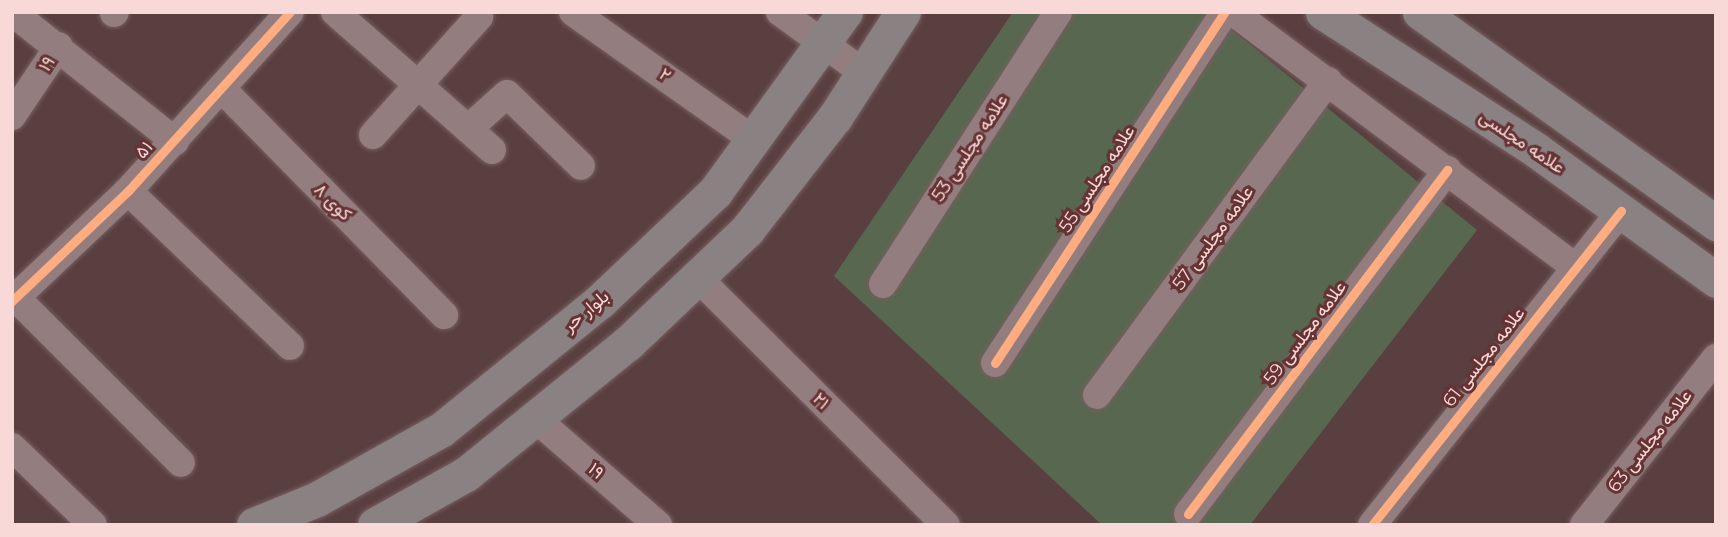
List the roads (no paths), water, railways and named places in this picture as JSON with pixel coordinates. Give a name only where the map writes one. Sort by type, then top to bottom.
[{"type":"main road","name":"بلوار حر","points":[[254,525],[317,499],[442,429],[600,301],[716,192],[845,12]]},
{"type":"main road","points":[[375,525],[466,474],[697,278],[747,230],[864,73],[903,12]]},
{"type":"main road","name":"علامه مجلسی","points":[[1323,12],[1621,211],[1716,281]]},
{"type":"main road","points":[[1419,12],[1716,223]]},
{"type":"street","points":[[12,12],[59,46],[175,141]]},
{"type":"street","name":"۵۱","points":[[14,300],[128,191],[290,12]]},
{"type":"street","points":[[335,12],[492,150]]},
{"type":"street","name":"۲","points":[[573,12],[755,141]]},
{"type":"street","points":[[780,12],[864,73]]},
{"type":"street","name":"علامه مجلسی 53","points":[[883,284],[1058,12]]},
{"type":"street","name":"علامه مجلسی 55","points":[[995,363],[1225,12]]},
{"type":"street","points":[[1233,12],[1575,267]]},
{"type":"street","points":[[373,135],[479,17]]},
{"type":"street","name":"۱۹","points":[[12,116],[59,46]]},
{"type":"street","name":"علامه مجلسی 57","points":[[1097,395],[1328,81]]},
{"type":"street","name":"کوی ۸","points":[[222,89],[444,315]]},
{"type":"street","points":[[468,129],[507,94],[581,166]]},
{"type":"street","name":"علامه مجلسی 59","points":[[1188,514],[1447,170]]},
{"type":"street","points":[[128,191],[290,346]]},
{"type":"street","name":"علامه مجلسی 61","points":[[1372,525],[1621,211]]},
{"type":"street","name":"۲۱","points":[[697,278],[946,525]]},
{"type":"street","points":[[14,300],[181,463]]},
{"type":"street","name":"علامه مجلسی 63","points":[[1584,525],[1716,358]]},
{"type":"street","name":"۱۹","points":[[535,418],[658,525]]},
{"type":"street","points":[[12,447],[93,525]]}]
